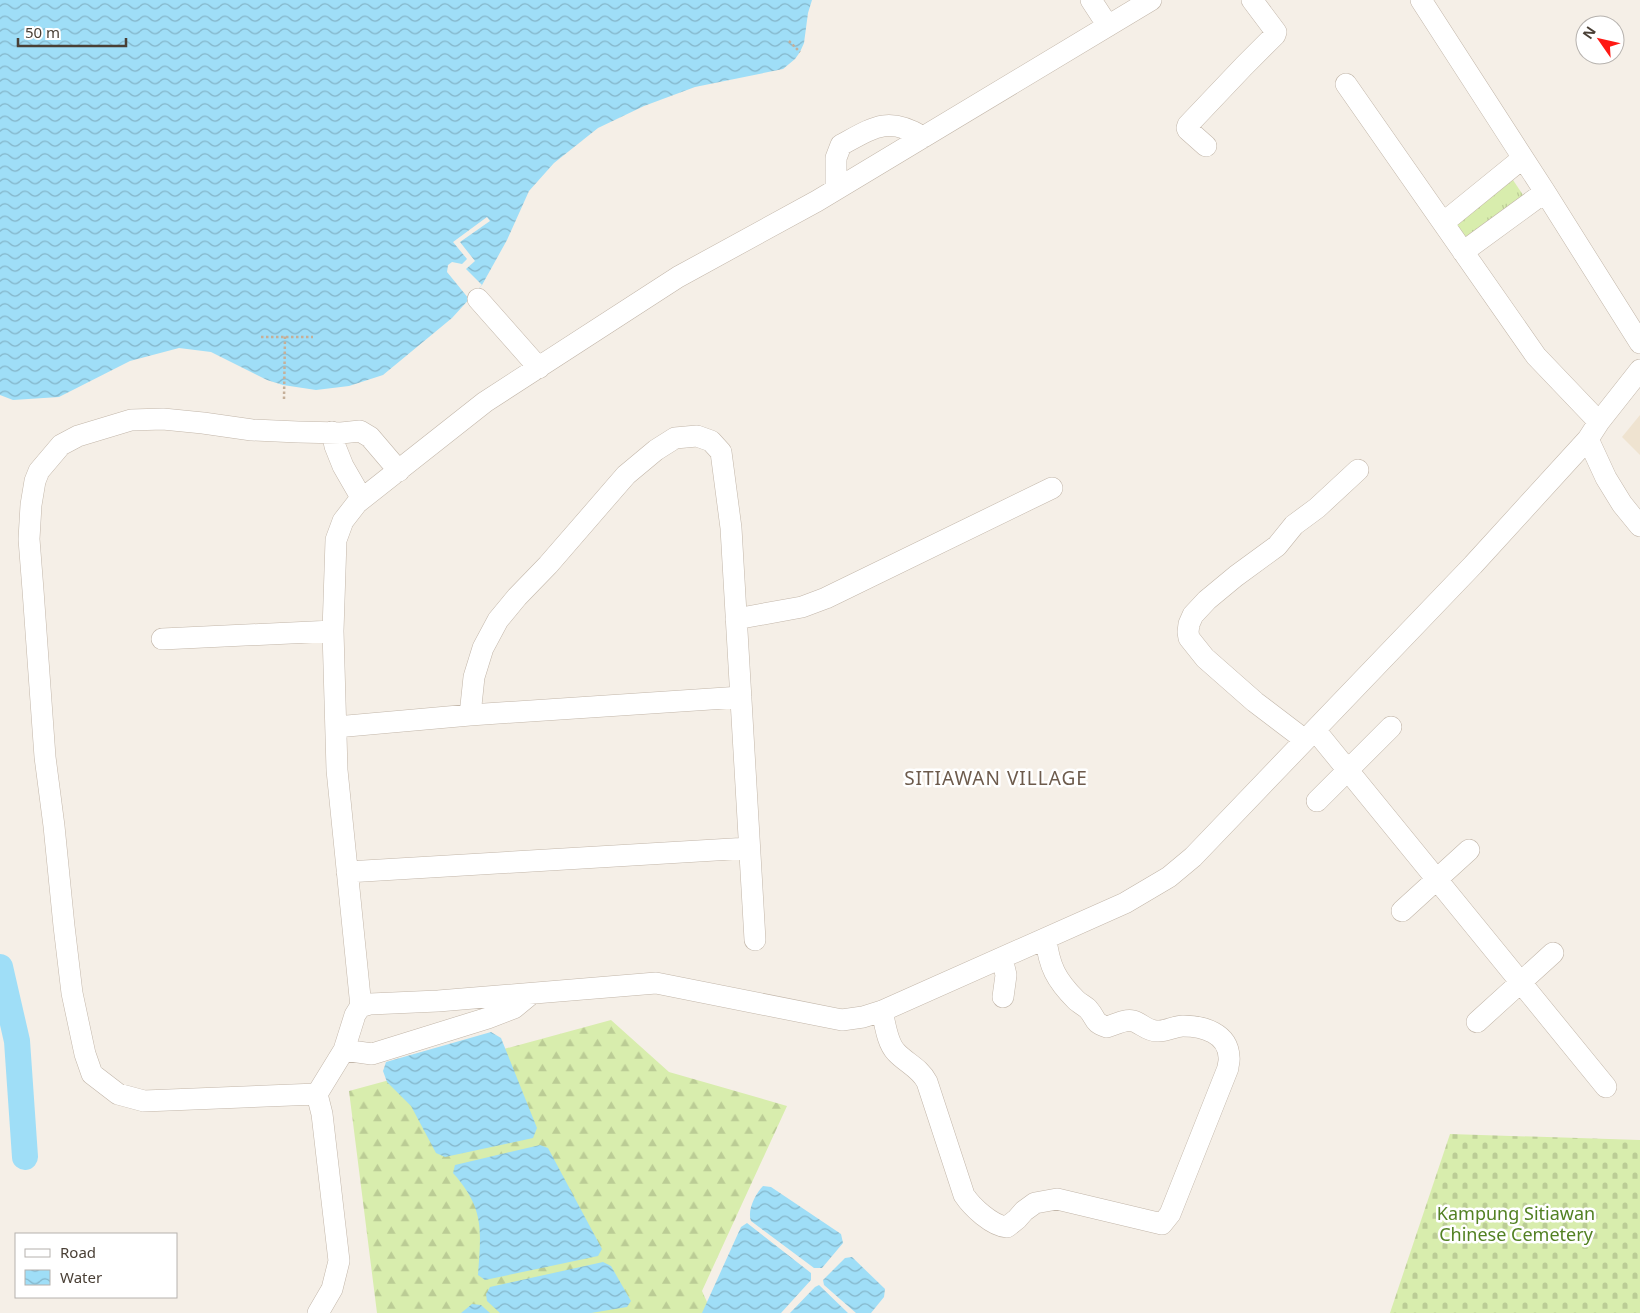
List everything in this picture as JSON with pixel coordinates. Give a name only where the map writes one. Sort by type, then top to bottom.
[{"type":"street","points":[[1091,0],[1108,26]]},
{"type":"street","points":[[361,1007],[337,770],[333,631],[336,540],[343,521],[362,499],[400,471],[485,402],[678,277],[836,189],[1151,0]]},
{"type":"street","points":[[1206,146],[1188,130],[1188,125],[1276,32],[1252,0]]},
{"type":"street","points":[[1421,0],[1640,343]]},
{"type":"street","points":[[1346,84],[1536,356],[1593,431],[1606,478],[1622,504],[1640,526]]},
{"type":"street","points":[[836,189],[836,158],[841,145],[881,125],[898,125],[923,136]]},
{"type":"street","points":[[1443,223],[1523,158]]},
{"type":"street","points":[[1463,252],[1545,192]]},
{"type":"street","points":[[478,299],[539,368]]},
{"type":"street","points":[[318,1313],[332,1289],[339,1261],[322,1114],[317,1094],[344,1050],[355,1015],[361,1007],[370,1004],[438,1002],[656,983],[842,1020],[863,1017],[882,1011],[1126,903],[1169,877],[1193,857],[1473,565],[1593,431],[1640,370]]},
{"type":"street","points":[[317,1094],[144,1101],[118,1094],[92,1074],[84,1054],[72,993],[45,757],[29,540],[34,481],[39,471],[61,445],[78,436],[131,420],[155,419],[252,430],[298,432],[360,431],[370,437],[400,471]]},
{"type":"street","points":[[332,432],[343,466],[362,499]]},
{"type":"street","points":[[470,716],[474,677],[483,648],[498,620],[517,597],[548,565],[626,474],[656,450],[675,438],[697,436],[711,441],[721,452],[731,528],[755,940]]},
{"type":"street","points":[[1358,470],[1317,508],[1294,525],[1277,546],[1207,600],[1193,616],[1189,624],[1189,638],[1205,658],[1255,702],[1310,735],[1348,770],[1606,1086]]},
{"type":"street","points":[[736,619],[802,607],[826,598],[1052,488]]},
{"type":"street","points":[[162,639],[333,631]]},
{"type":"street","points":[[336,727],[741,698]]},
{"type":"street","points":[[1317,801],[1391,727]]},
{"type":"street","points":[[347,872],[749,848]]},
{"type":"street","points":[[1402,911],[1469,850]]},
{"type":"street","points":[[882,1011],[894,1051],[924,1075],[964,1195],[969,1203],[984,1216],[999,1226],[1007,1227],[1035,1203],[1057,1199],[1162,1224],[1170,1214],[1228,1068],[1230,1056],[1224,1042],[1207,1028],[1182,1026],[1158,1031],[1147,1029],[1132,1020],[1107,1027],[1100,1025],[1056,976],[1048,957],[1046,939]]},
{"type":"street","points":[[1477,1022],[1553,953]]},
{"type":"street","points":[[1002,958],[1006,975],[1003,998]]},
{"type":"street","points":[[344,1050],[372,1054],[488,1018],[514,1008],[534,993]]},
{"type":"path","points":[[789,41],[800,52]]},
{"type":"path","points":[[284,399],[285,336]]},
{"type":"path","points":[[261,337],[313,338]]},
{"type":"shaded area","points":[[1640,415],[1640,455],[1622,437]]},
{"type":"green space","points":[[1513,180],[1527,201],[1467,243],[1453,224]]},
{"type":"green space","points":[[611,1020],[669,1072],[787,1106],[702,1291],[712,1313],[377,1313],[349,1091]]},
{"type":"green space","name":"Kampung Sitiawan Chinese Cemetery","points":[[1450,1134],[1640,1140],[1640,1313],[1390,1313]]},
{"type":"water","points":[[0,0],[812,0],[808,13],[804,43],[795,59],[783,69],[695,87],[644,106],[598,128],[554,163],[529,191],[507,240],[482,285],[452,318],[383,375],[349,386],[316,390],[283,385],[267,380],[211,352],[179,348],[130,361],[59,397],[13,400],[0,395]]},
{"type":"water","points":[[491,1032],[501,1038],[537,1128],[533,1138],[445,1157],[436,1153],[411,1106],[387,1082],[383,1071],[386,1062]]},
{"type":"water","points":[[540,1145],[548,1148],[602,1249],[598,1256],[485,1280],[478,1275],[480,1232],[476,1209],[471,1198],[453,1173],[455,1165]]},
{"type":"water","points":[[763,1186],[771,1187],[841,1234],[843,1243],[822,1268],[814,1268],[751,1221],[752,1203]]},
{"type":"water","points":[[747,1223],[811,1273],[811,1280],[781,1313],[702,1313],[741,1227]]},
{"type":"water","points":[[852,1257],[885,1289],[884,1297],[871,1313],[856,1313],[824,1285],[823,1280],[845,1258]]},
{"type":"water","points":[[603,1262],[611,1266],[631,1301],[627,1307],[591,1313],[500,1313],[487,1301],[486,1294],[490,1287]]},
{"type":"water","points":[[819,1285],[848,1313],[790,1313],[815,1287]]},
{"type":"water","points":[[472,1304],[481,1305],[490,1313],[461,1313]]},
{"type":"pier","points":[[487,217],[490,221],[460,242],[475,261],[466,269],[482,285],[469,299],[447,272],[448,265],[452,262],[462,264],[467,259],[453,242]]},
{"type":"waterway","points":[[0,967],[17,1041],[25,1157]]},
{"type":"district","name":"SITIAWAN VILLAGE","points":[[996,778]]}]
